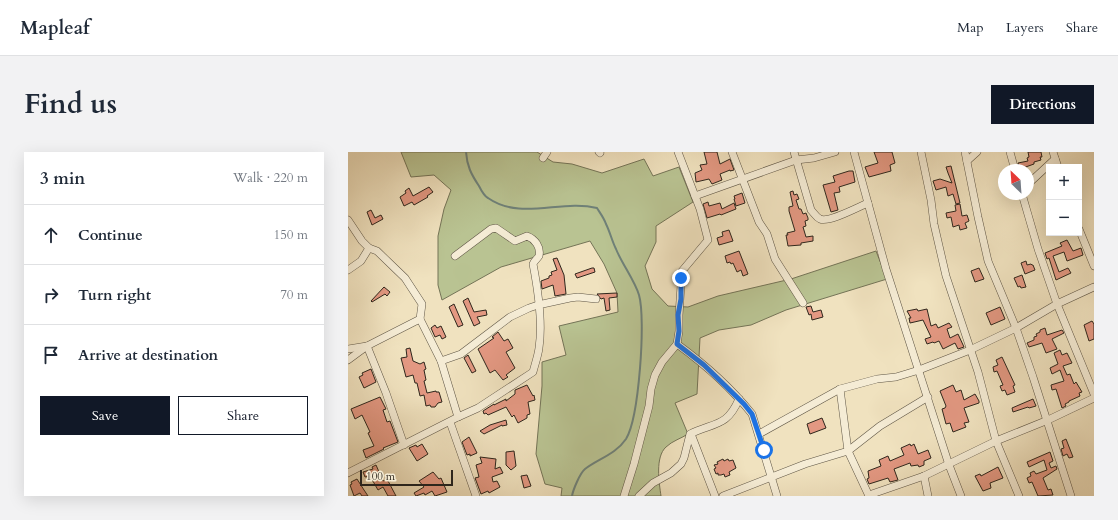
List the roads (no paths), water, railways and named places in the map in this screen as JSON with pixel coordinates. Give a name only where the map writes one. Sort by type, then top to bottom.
[{"type":"street","points":[[624,496],[634,464],[648,406],[650,389],[662,362],[677,344],[682,272],[708,240],[704,221],[678,152]]},
{"type":"street","points":[[732,152],[759,222],[767,234],[775,259],[802,303]]},
{"type":"street","points":[[794,152],[811,210],[816,217],[822,220],[829,219],[868,203]]},
{"type":"street","points":[[695,196],[796,160],[814,158],[835,152]]},
{"type":"street","points":[[854,152],[886,269],[949,465],[961,496]]},
{"type":"street","points":[[921,152],[942,261],[981,384],[996,441],[1019,496]]},
{"type":"street","points":[[965,152],[988,261],[1016,328],[1048,420],[1071,496]]},
{"type":"street","points":[[967,161],[977,152]]},
{"type":"street","points":[[1010,152],[1014,164]]},
{"type":"street","points":[[1034,177],[1054,155]]},
{"type":"street","points":[[1024,200],[1038,249],[1057,304],[1094,394]]},
{"type":"street","points":[[348,220],[362,241],[369,248],[377,251],[405,278],[422,304],[420,319],[440,361],[458,417]]},
{"type":"street","points":[[348,472],[478,408],[533,372],[539,347],[540,321],[533,264],[538,256],[538,245],[527,236],[515,241],[496,228],[491,229],[455,256]]},
{"type":"street","points":[[1082,236],[1094,266]]},
{"type":"street","points":[[348,270],[361,261],[369,248]]},
{"type":"street","points":[[759,434],[840,389],[877,379],[896,377],[919,370],[970,350],[1016,328],[1057,304],[1094,287]]},
{"type":"street","points":[[440,361],[461,354],[510,317],[538,305],[578,297],[596,298]]},
{"type":"street","points":[[348,360],[367,346],[420,319]]},
{"type":"street","points":[[677,344],[704,365],[740,399],[752,414],[777,496]]},
{"type":"street","points":[[348,349],[367,346]]},
{"type":"street","points":[[367,346],[404,445]]},
{"type":"street","points":[[840,389],[848,451],[869,495],[924,476],[996,441],[1048,420],[1094,398]]},
{"type":"street","points":[[723,496],[805,464],[848,451],[880,426],[928,396]]},
{"type":"street","points":[[690,434],[726,419],[732,414],[740,399]]},
{"type":"street","points":[[450,422],[476,496]]},
{"type":"street","points":[[639,496],[653,483],[671,473],[681,464],[690,434]]},
{"type":"street","points":[[690,434],[716,496]]},
{"type":"street","points":[[924,476],[928,496]]},
{"type":"waterway","points":[[466,152],[470,170],[483,193],[501,205],[527,209],[569,206],[597,208],[609,230],[619,255],[635,284],[639,295],[642,325],[640,368],[638,391],[631,428],[626,439],[617,449],[590,465],[583,471],[572,496]]}]
